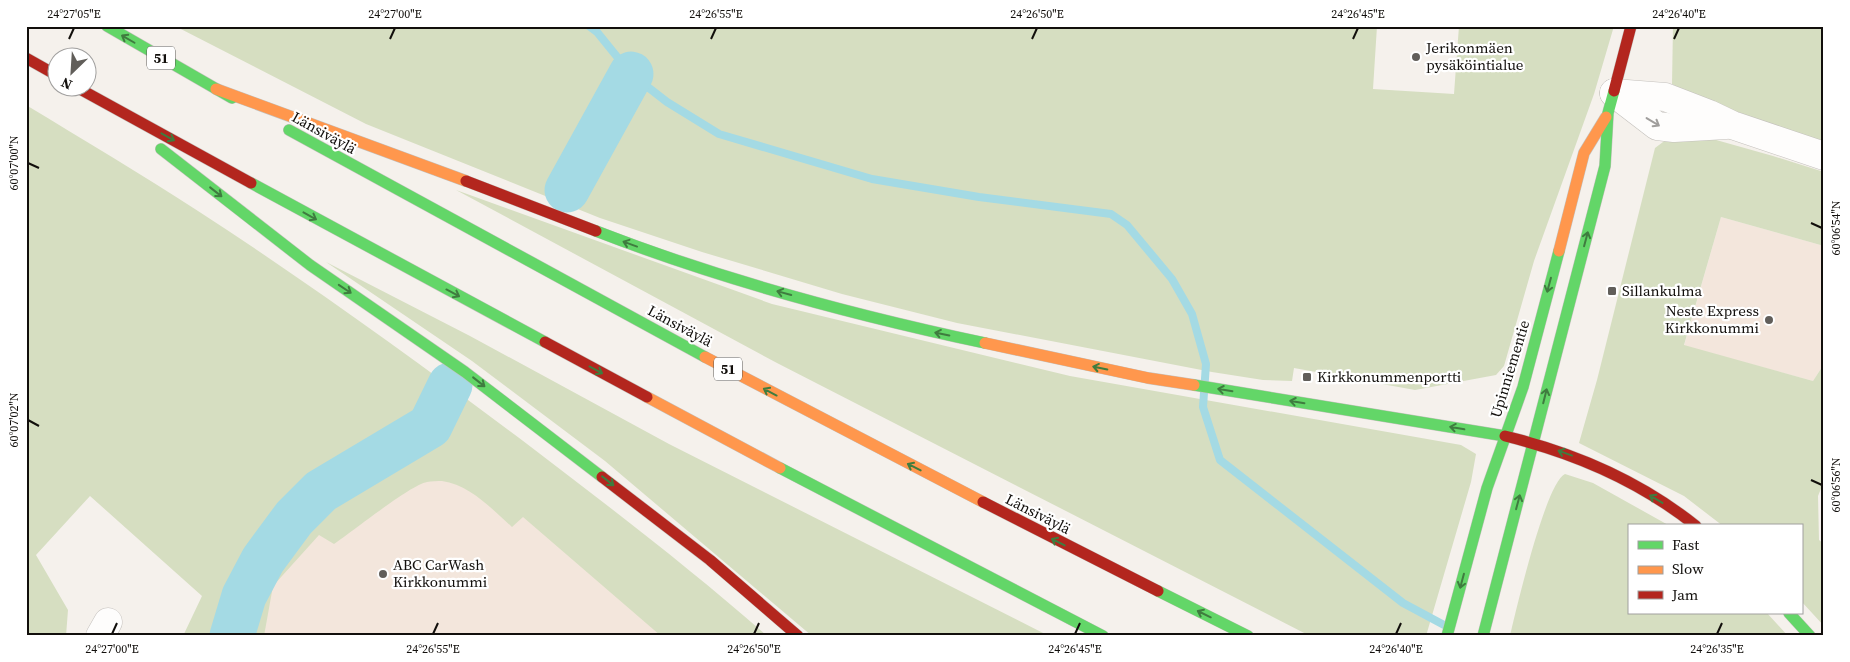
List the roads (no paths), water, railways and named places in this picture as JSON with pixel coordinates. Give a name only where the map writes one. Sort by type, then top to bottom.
[{"type":"main road","name":"Länsiväylä","points":[[106,26],[448,219],[790,402],[1063,544],[1248,636]]},
{"type":"main road","name":"Upinniementie","points":[[1483,636],[1605,166],[1611,103],[1631,26]]},
{"type":"main road","points":[[26,58],[48,70]]},
{"type":"main road","points":[[216,89],[474,184],[629,244],[726,277],[904,326],[1148,378],[1505,436],[1564,452],[1595,466],[1644,491],[1693,524]]},
{"type":"main road","points":[[95,98],[310,265],[465,372],[710,560],[798,636]]},
{"type":"main road","points":[[96,98],[430,281],[772,464],[1103,636]]},
{"type":"main road","name":"Upinniementie","points":[[1447,636],[1474,534],[1505,436],[1523,387],[1584,153],[1611,103]]},
{"type":"main road","points":[[1790,614],[1810,636]]},
{"type":"street","points":[[1611,103],[1665,97],[1732,125],[1824,156]]},
{"type":"waterway","points":[[589,26],[597,32],[631,74],[667,102],[719,134],[872,179],[979,197],[1111,214],[1127,225],[1172,279],[1192,314],[1206,364],[1203,407],[1220,460],[1403,603],[1444,625]]},
{"type":"waterway","points":[[567,190],[631,74]]},
{"type":"waterway","points":[[232,636],[244,596],[263,560],[294,518],[321,491],[430,426],[450,385]]},
{"type":"place","name":"Jerikonmäen pysäköintialue","points":[[1416,57]]},
{"type":"place","name":"Sillankulma","points":[[1612,291]]},
{"type":"place","name":"Neste Express Kirkkonummi","points":[[1769,320]]},
{"type":"place","name":"Kirkkonummenportti","points":[[1307,377]]},
{"type":"place","name":"ABC CarWash Kirkkonummi","points":[[383,574]]}]
